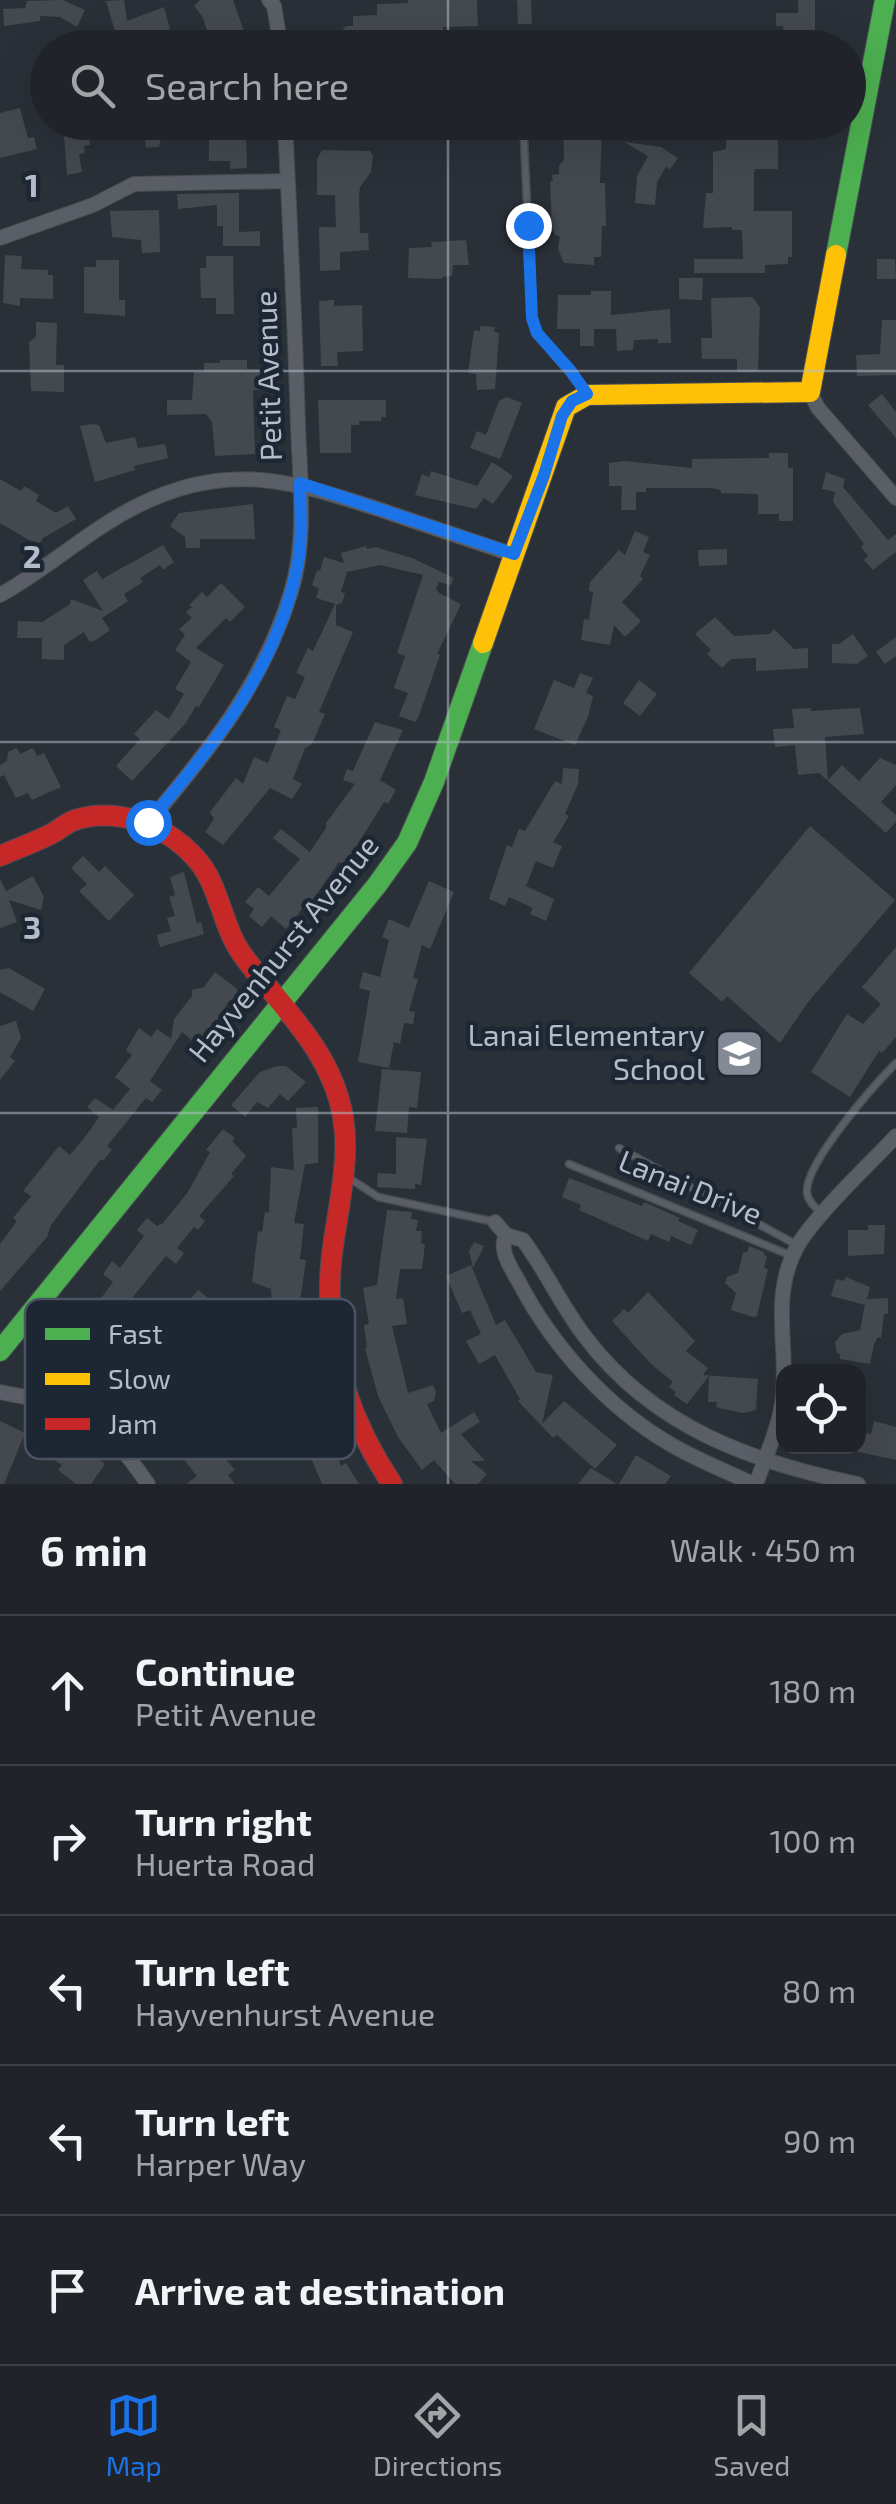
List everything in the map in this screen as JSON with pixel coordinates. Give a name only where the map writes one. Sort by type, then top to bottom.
[{"type":"main road","points":[[866,99],[885,0]]},
{"type":"main road","points":[[587,394],[810,392],[858,140]]},
{"type":"main road","name":"Hayvenhurst Avenue","points":[[42,1299],[378,885],[407,843],[480,658],[562,416],[572,401],[587,394]]},
{"type":"main road","points":[[0,856],[74,820],[104,816],[148,822],[162,829],[201,863],[219,896],[236,946],[330,1069],[343,1114],[342,1172],[329,1299]]},
{"type":"main road","name":"Hayvenhurst Avenue","points":[[0,1351],[25,1320]]},
{"type":"main road","points":[[355,1415],[392,1484]]},
{"type":"street","points":[[277,2],[279,30]]},
{"type":"street","name":"Petit Avenue","points":[[148,822],[214,744],[248,694],[291,594],[298,563],[300,483],[285,140]]},
{"type":"street","points":[[0,238],[93,205],[134,184],[288,181]]},
{"type":"street","points":[[810,392],[818,408],[896,498]]},
{"type":"street","points":[[2,589],[136,506],[175,488],[225,480],[262,478],[300,483],[514,554]]},
{"type":"street","points":[[506,1235],[502,1243],[507,1260],[534,1310],[600,1388],[669,1444],[755,1484],[784,1393],[780,1304],[796,1251],[823,1215],[896,1136]]},
{"type":"street","points":[[495,1222],[506,1235],[523,1240],[577,1326],[630,1387],[684,1426],[764,1462],[858,1484]]},
{"type":"street","points":[[0,1392],[25,1398]]},
{"type":"street","points":[[126,1459],[141,1481]]},
{"type":"lane","points":[[524,140],[532,318],[537,333],[587,394]]},
{"type":"lane","points":[[823,1215],[808,1197],[807,1188],[853,1109],[896,1063]]},
{"type":"lane","points":[[619,1148],[796,1251]]},
{"type":"lane","name":"Lanai Drive","points":[[568,1164],[772,1246],[796,1251]]},
{"type":"lane","points":[[342,1172],[378,1196],[495,1222]]},
{"type":"building","points":[[63,0],[85,10],[77,27],[60,17],[40,16],[40,21],[4,26],[3,9],[25,8],[27,1]]},
{"type":"building","points":[[124,0],[127,21],[164,7],[170,30],[115,30],[106,1]]},
{"type":"building","points":[[200,0],[233,0],[244,30],[207,30],[194,6]]},
{"type":"building","points":[[477,0],[478,26],[342,30],[353,26],[353,16],[377,15],[377,4]]},
{"type":"building","points":[[517,0],[531,0],[532,24],[518,24]]},
{"type":"building","points":[[798,0],[815,0],[815,30],[783,30],[783,26],[776,26],[776,13],[798,13]]},
{"type":"building","points":[[20,108],[28,138],[35,140],[37,149],[0,158],[0,113]]},
{"type":"building","points":[[64,140],[90,140],[90,145],[84,146],[85,153],[79,154],[82,172],[67,175]]},
{"type":"building","points":[[145,140],[161,140],[159,147],[146,148]]},
{"type":"building","points":[[209,140],[246,140],[247,168],[230,169],[230,161],[209,161]]},
{"type":"building","points":[[563,140],[601,140],[600,183],[605,183],[606,226],[602,226],[601,257],[594,257],[594,265],[564,263],[558,249],[560,236],[552,228],[550,181],[552,175],[559,174]]},
{"type":"building","points":[[726,140],[778,140],[778,169],[755,169],[754,211],[792,211],[792,257],[788,257],[788,264],[765,265],[765,273],[694,273],[694,259],[743,259],[742,230],[703,228],[706,193],[713,193],[713,152],[726,149]]},
{"type":"building","points":[[624,142],[661,147],[678,158],[670,169],[666,167],[657,182],[655,205],[635,203],[637,176],[648,156]]},
{"type":"building","points":[[322,150],[370,151],[373,156],[371,172],[359,195],[360,233],[368,233],[369,250],[340,252],[340,270],[320,271],[319,227],[336,227],[335,195],[317,195],[317,159]]},
{"type":"building","points":[[239,193],[239,232],[260,231],[260,246],[223,246],[223,226],[217,226],[217,205],[178,209],[177,194]]},
{"type":"building","points":[[159,210],[160,252],[142,253],[141,240],[112,237],[110,211]]},
{"type":"building","points":[[466,240],[469,265],[453,265],[452,276],[442,279],[408,278],[409,248]]},
{"type":"building","points":[[5,255],[22,256],[21,269],[48,270],[48,275],[53,275],[53,299],[20,298],[20,306],[3,303]]},
{"type":"building","points":[[206,256],[233,256],[234,314],[216,314],[216,298],[201,298],[200,268],[206,268]]},
{"type":"building","points":[[877,259],[895,259],[896,279],[877,279]]},
{"type":"building","points":[[96,260],[119,260],[119,300],[125,300],[125,316],[84,313],[84,267],[96,267]]},
{"type":"building","points":[[679,278],[703,278],[702,300],[679,299]]},
{"type":"building","points":[[591,291],[611,291],[611,315],[670,309],[671,343],[634,340],[633,350],[617,351],[616,329],[594,329],[594,346],[580,346],[580,329],[557,329],[558,295],[591,295]]},
{"type":"building","points":[[752,297],[760,307],[758,371],[737,372],[737,359],[702,359],[701,338],[712,338],[711,298]]},
{"type":"building","points":[[334,300],[334,306],[362,305],[363,351],[337,352],[338,366],[321,366],[319,301]]},
{"type":"building","points":[[882,320],[896,320],[896,375],[857,376],[856,355],[880,354]]},
{"type":"building","points":[[36,322],[57,323],[56,365],[64,365],[64,392],[31,391],[29,342],[36,337]]},
{"type":"building","points":[[480,326],[495,327],[494,332],[499,333],[495,389],[477,390],[476,374],[468,373],[474,330],[480,331]]},
{"type":"building","points":[[247,360],[247,369],[263,369],[261,390],[253,390],[255,454],[215,456],[212,422],[206,414],[167,415],[167,400],[192,400],[194,372],[204,372],[204,363]]},
{"type":"building","points":[[882,394],[896,412],[896,438],[868,405]]},
{"type":"building","points":[[507,397],[522,403],[500,459],[470,448],[477,431],[486,435],[499,401]]},
{"type":"building","points":[[318,400],[386,400],[386,417],[351,425],[351,453],[320,453]]},
{"type":"building","points":[[99,425],[106,443],[135,437],[138,448],[165,444],[168,458],[134,466],[135,470],[95,482],[80,426]]},
{"type":"building","points":[[769,453],[788,453],[788,468],[793,468],[793,521],[779,521],[779,514],[758,514],[758,494],[721,493],[712,488],[646,488],[646,492],[636,492],[636,510],[621,510],[622,486],[609,486],[609,463],[692,468],[692,459],[769,458]]},
{"type":"building","points":[[492,462],[513,476],[493,504],[484,498],[476,509],[415,495],[422,474],[429,477],[431,471],[477,486]]},
{"type":"building","points":[[826,472],[845,479],[843,487],[888,540],[896,534],[896,552],[873,570],[864,560],[868,556],[861,547],[864,544],[833,502],[835,492],[822,489]]},
{"type":"building","points":[[0,479],[21,491],[24,486],[39,495],[36,501],[56,513],[68,506],[76,519],[43,538],[39,545],[27,539],[0,523]]},
{"type":"building","points":[[253,504],[255,539],[200,539],[200,548],[186,548],[185,537],[170,526],[179,513]]},
{"type":"building","points":[[635,531],[649,537],[643,552],[650,555],[640,576],[643,579],[622,602],[641,621],[625,637],[614,625],[610,645],[581,640],[584,619],[589,620],[593,592],[589,591],[590,582],[619,550],[625,555]]},
{"type":"building","points":[[163,545],[174,562],[163,570],[160,565],[124,594],[128,601],[102,618],[110,630],[96,640],[90,642],[84,632],[64,645],[64,660],[42,659],[42,638],[17,638],[18,621],[42,622],[70,604],[71,599],[103,611],[83,580],[97,571],[102,579]]},
{"type":"building","points":[[366,546],[412,558],[454,578],[451,585],[435,581],[439,583],[439,593],[461,604],[437,654],[440,655],[418,718],[415,722],[399,716],[408,693],[394,688],[405,656],[397,653],[423,575],[380,565],[347,572],[342,603],[336,605],[336,625],[353,632],[319,712],[325,714],[293,779],[302,784],[292,799],[270,788],[223,845],[205,832],[214,819],[210,812],[236,778],[243,784],[254,757],[268,763],[281,730],[274,727],[287,696],[295,699],[305,677],[296,673],[308,648],[313,651],[335,604],[316,598],[319,589],[312,585],[317,570],[320,571],[324,557],[344,563],[341,553]]},
{"type":"building","points":[[727,549],[727,565],[699,566],[698,550]]},
{"type":"building","points":[[221,583],[245,607],[230,622],[226,618],[196,648],[224,665],[199,707],[132,781],[116,766],[140,739],[134,734],[156,710],[169,719],[184,694],[175,689],[191,662],[175,650],[185,635],[179,629],[192,618],[186,612],[192,607],[189,605],[202,592],[207,597]]},
{"type":"building","points":[[715,617],[734,636],[770,634],[774,629],[794,649],[808,648],[808,668],[756,671],[756,658],[731,659],[722,668],[707,654],[711,650],[695,634]]},
{"type":"building","points":[[853,634],[868,656],[857,664],[832,663],[832,644],[839,644]]},
{"type":"building","points":[[896,637],[896,656],[885,664],[876,652]]},
{"type":"building","points":[[580,673],[593,678],[586,693],[593,696],[575,745],[534,729],[554,680],[574,688]]},
{"type":"building","points":[[639,680],[657,694],[640,716],[623,703]]},
{"type":"building","points":[[860,708],[864,734],[825,737],[828,780],[842,765],[859,781],[880,758],[896,765],[896,785],[881,802],[896,815],[896,822],[886,833],[819,773],[798,775],[795,745],[775,747],[773,729],[794,728],[792,709]]},
{"type":"building","points":[[375,722],[403,730],[380,780],[396,790],[388,804],[384,802],[344,866],[339,862],[306,910],[303,908],[286,929],[271,916],[262,927],[249,916],[254,909],[245,902],[258,887],[269,896],[300,859],[273,838],[281,829],[310,852],[355,784],[343,780],[347,769],[353,771]]},
{"type":"building","points":[[17,748],[20,754],[33,748],[37,756],[44,753],[61,787],[32,800],[28,793],[16,798],[4,775],[0,777],[0,765],[7,761],[8,752]]},
{"type":"building","points":[[563,768],[579,769],[578,784],[565,814],[569,816],[553,842],[562,846],[553,868],[536,861],[526,886],[554,899],[546,921],[530,914],[533,908],[509,897],[505,906],[489,899],[507,845],[512,847],[519,829],[525,831],[555,781],[562,784]]},
{"type":"building","points":[[810,826],[895,900],[809,1001],[780,1043],[727,996],[722,1002],[689,973]]},
{"type":"building","points":[[83,856],[99,872],[105,866],[134,895],[109,921],[79,891],[87,884],[71,868]]},
{"type":"building","points":[[184,872],[197,923],[201,922],[204,934],[160,947],[157,935],[171,931],[167,918],[175,916],[169,897],[175,895],[170,877]]},
{"type":"building","points":[[33,876],[44,897],[41,910],[9,900],[17,922],[0,928],[0,879],[6,891]]},
{"type":"building","points":[[429,881],[454,892],[430,949],[422,945],[409,1011],[415,1012],[413,1024],[404,1023],[400,1044],[394,1042],[389,1068],[358,1062],[370,991],[359,988],[363,972],[380,977],[389,940],[382,937],[389,919],[409,928]]},
{"type":"building","points":[[896,947],[896,1037],[882,1053],[879,1051],[850,1097],[811,1072],[847,1014],[863,1024],[881,1004],[862,987]]},
{"type":"building","points":[[9,968],[45,989],[33,1011],[0,992],[0,970]]},
{"type":"building","points":[[215,972],[237,989],[238,997],[229,1001],[207,1037],[194,1042],[182,1032],[150,1081],[162,1090],[152,1102],[146,1098],[107,1146],[112,1150],[51,1225],[47,1237],[0,1291],[0,1244],[17,1221],[13,1218],[31,1196],[23,1191],[59,1146],[70,1155],[88,1133],[99,1117],[87,1107],[95,1098],[113,1110],[130,1089],[115,1077],[132,1055],[126,1050],[139,1028],[151,1037],[157,1029],[171,1039],[174,1019],[192,996],[192,990],[204,987]]},
{"type":"building","points":[[16,1021],[21,1038],[10,1057],[15,1061],[0,1080],[0,1026]]},
{"type":"building","points":[[286,1066],[306,1082],[288,1101],[280,1094],[268,1108],[257,1102],[245,1117],[231,1105],[260,1072]]},
{"type":"building","points":[[382,1069],[421,1072],[417,1108],[409,1107],[407,1133],[375,1131]]},
{"type":"building","points":[[318,1107],[318,1163],[305,1164],[294,1223],[304,1224],[300,1259],[306,1260],[300,1299],[271,1299],[271,1289],[252,1282],[258,1231],[262,1232],[265,1212],[269,1213],[271,1167],[294,1170],[292,1128],[297,1128],[296,1108]]},
{"type":"building","points":[[223,1129],[235,1138],[232,1141],[246,1156],[199,1216],[205,1221],[198,1230],[194,1227],[177,1248],[184,1253],[176,1264],[166,1256],[131,1299],[100,1299],[113,1282],[103,1274],[112,1261],[120,1268],[144,1236],[137,1230],[147,1218],[157,1226],[163,1223],[188,1192],[210,1152],[206,1150]]},
{"type":"building","points":[[396,1137],[427,1139],[421,1185],[415,1184],[415,1189],[377,1187],[378,1173],[396,1174]]},
{"type":"building","points":[[569,1178],[680,1218],[678,1221],[698,1230],[691,1245],[671,1236],[669,1242],[651,1234],[648,1241],[579,1210],[581,1205],[562,1197]]},
{"type":"building","points":[[387,1210],[412,1212],[411,1219],[418,1220],[416,1231],[422,1231],[421,1243],[425,1244],[422,1269],[400,1269],[396,1299],[403,1298],[407,1324],[392,1326],[408,1393],[433,1385],[434,1401],[427,1404],[441,1433],[474,1412],[480,1422],[461,1434],[485,1461],[471,1461],[487,1474],[478,1484],[455,1484],[434,1460],[422,1470],[398,1437],[378,1396],[365,1348],[364,1325],[369,1324],[363,1288],[377,1285]]},
{"type":"building","points":[[868,1225],[885,1225],[884,1254],[848,1256],[848,1230],[868,1230]]},
{"type":"building","points":[[474,1242],[484,1246],[473,1268],[469,1251]]},
{"type":"building","points":[[749,1246],[764,1252],[764,1268],[768,1269],[757,1316],[753,1317],[731,1310],[736,1293],[725,1283],[727,1277],[738,1273]]},
{"type":"building","points":[[471,1265],[496,1325],[505,1320],[536,1372],[553,1375],[542,1424],[564,1401],[617,1445],[595,1469],[557,1435],[553,1438],[518,1401],[495,1355],[479,1364],[466,1341],[481,1334],[470,1310],[462,1313],[446,1276]]},
{"type":"building","points":[[846,1277],[870,1287],[867,1299],[888,1298],[888,1314],[884,1314],[881,1338],[874,1344],[870,1364],[840,1359],[837,1353],[835,1342],[842,1334],[860,1330],[865,1305],[831,1296],[836,1279],[844,1281]]},
{"type":"building","points":[[198,1290],[207,1297],[205,1299],[190,1299]]},
{"type":"building","points":[[648,1292],[695,1341],[686,1351],[708,1368],[703,1375],[758,1379],[756,1410],[743,1413],[708,1402],[709,1376],[687,1404],[674,1395],[676,1392],[669,1387],[673,1382],[612,1321],[624,1309],[628,1313]]},
{"type":"building","points":[[0,1421],[25,1433],[4,1484],[0,1484]]},
{"type":"building","points":[[874,1421],[896,1427],[896,1460],[866,1454],[866,1433],[871,1434]]},
{"type":"building","points":[[636,1455],[671,1476],[665,1484],[619,1484]]},
{"type":"building","points":[[52,1459],[99,1459],[105,1464],[91,1484],[76,1484],[58,1470],[62,1465]]},
{"type":"building","points":[[183,1459],[225,1459],[235,1470],[228,1475],[235,1484],[186,1484],[197,1476]]},
{"type":"building","points":[[311,1459],[339,1459],[341,1466],[346,1463],[359,1484],[322,1484]]},
{"type":"building","points":[[591,1468],[617,1484],[578,1484]]},
{"type":"traffic: fast","points":[[866,99],[885,0]]},
{"type":"traffic: fast","points":[[836,255],[858,140]]},
{"type":"traffic: fast","points":[[42,1299],[407,843],[434,782],[483,643]]},
{"type":"traffic: fast","points":[[0,1351],[25,1320]]},
{"type":"traffic: slow","points":[[483,643],[566,407],[587,395],[810,392],[836,255]]},
{"type":"traffic: jam","points":[[0,856],[75,820],[112,816],[150,825],[196,859],[207,874],[238,947],[304,1031],[337,1093],[345,1149],[330,1299]]},
{"type":"traffic: jam","points":[[355,1414],[392,1484]]},
{"type":"place","name":"Lanai Elementary School","points":[[740,1053]]},
{"type":"route","points":[[148,822],[214,744],[248,694],[264,660],[291,594],[298,563],[300,483],[514,554],[566,407],[587,394],[537,333],[532,318],[528,225]]}]
